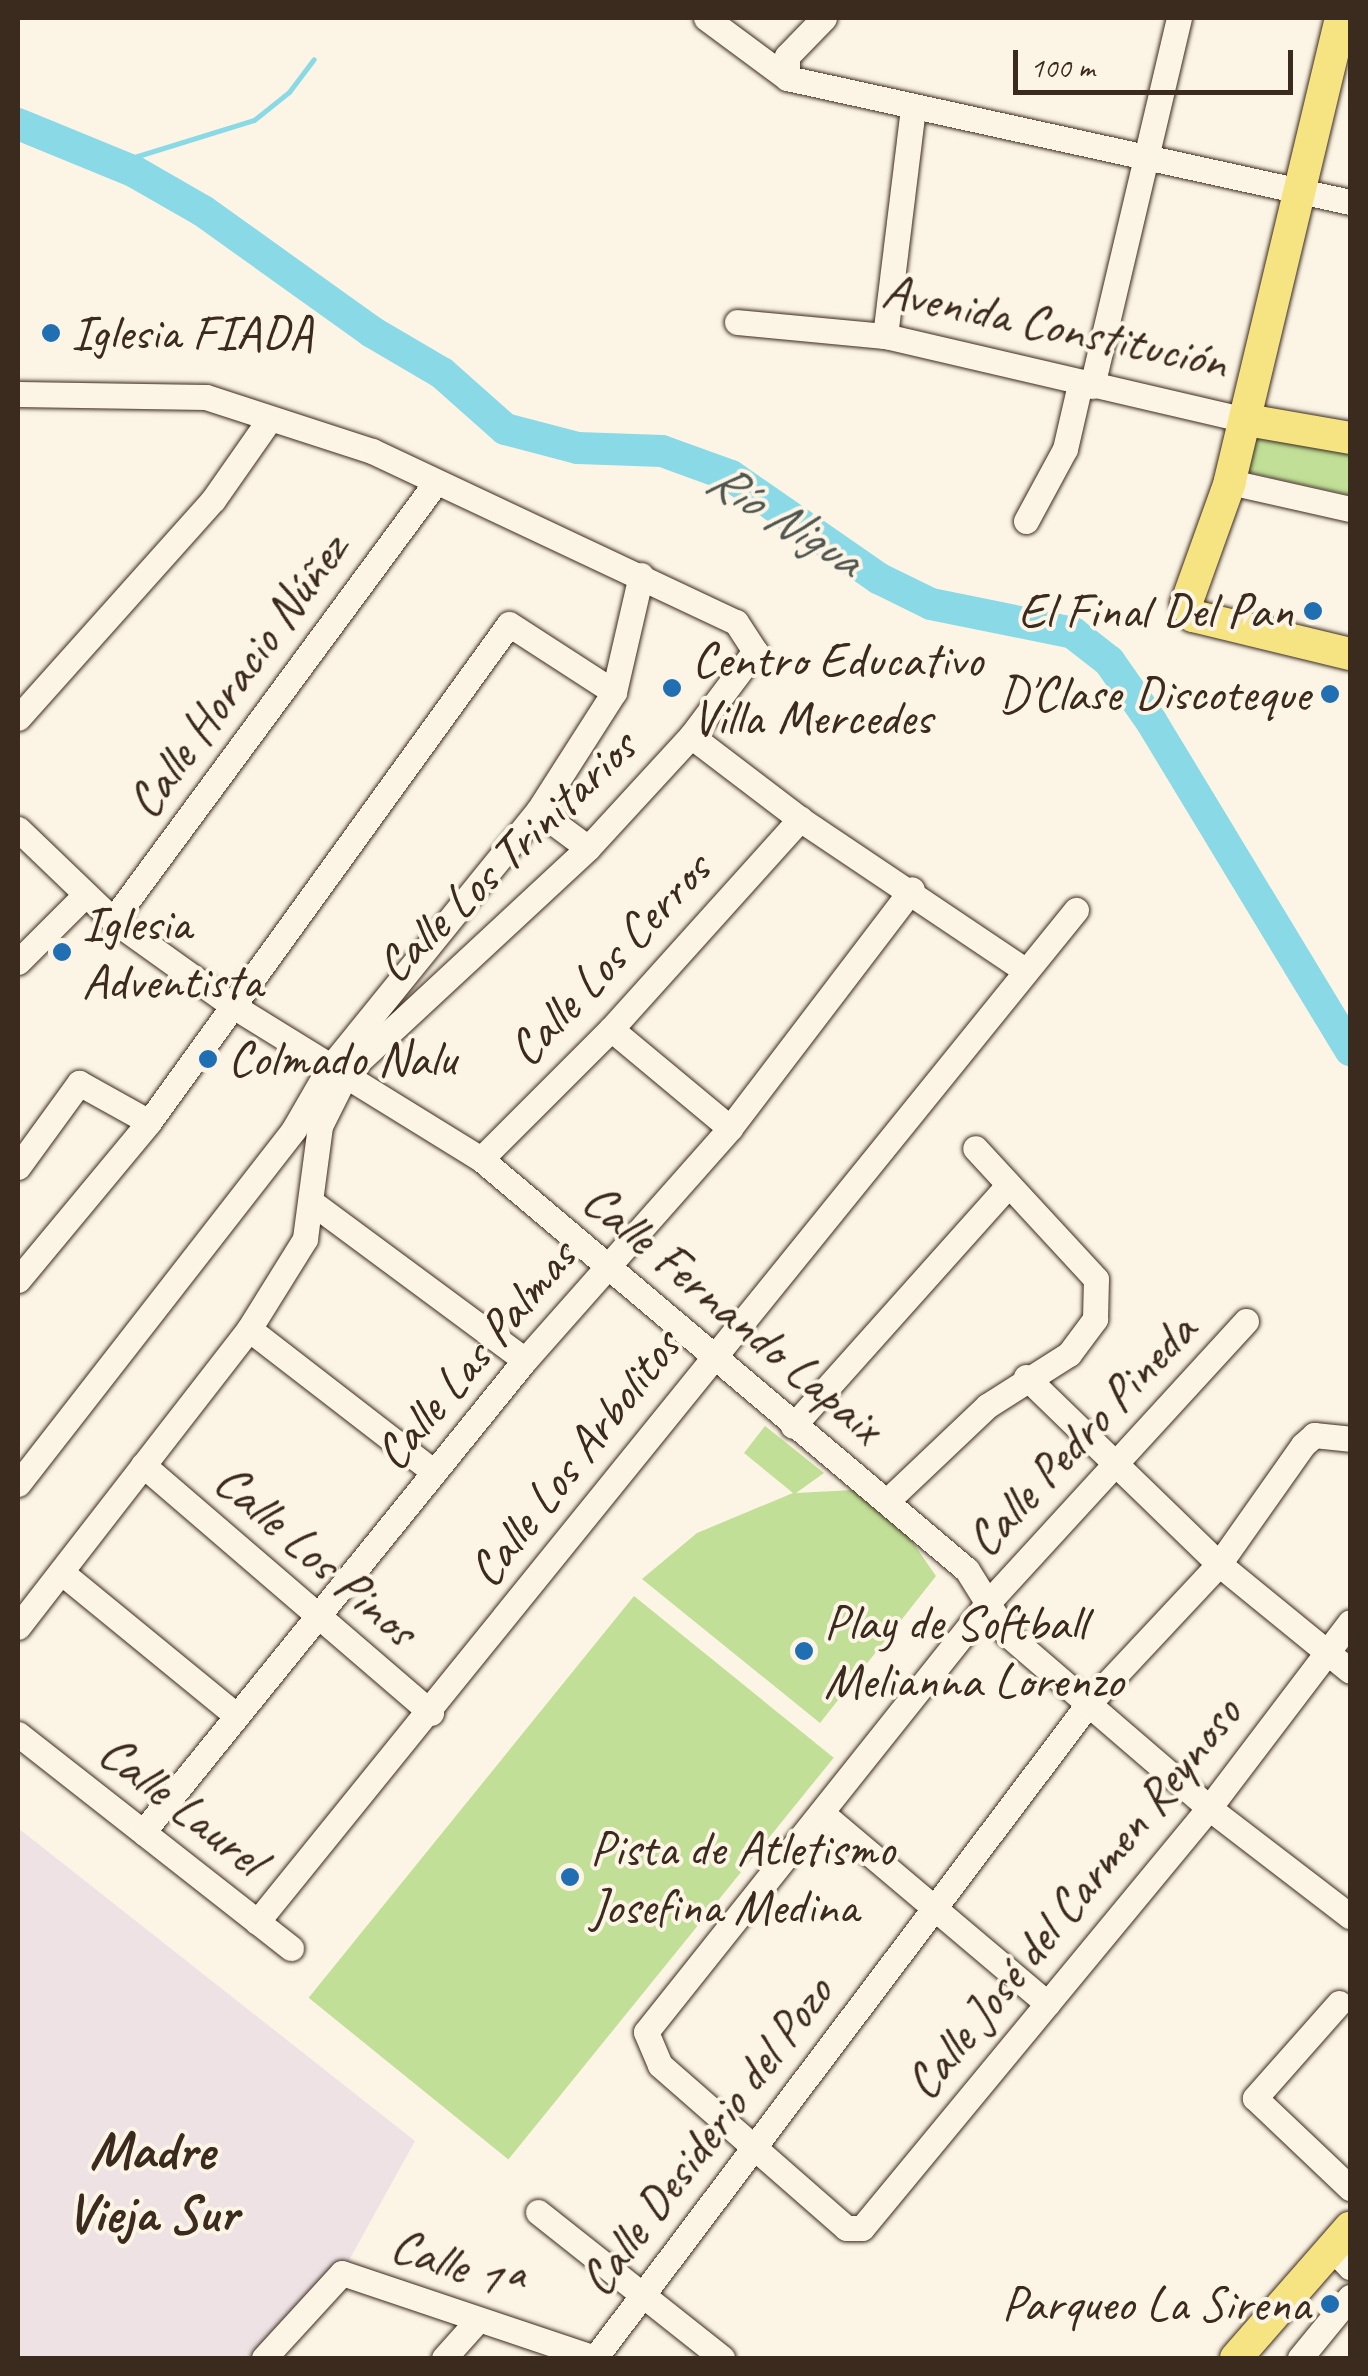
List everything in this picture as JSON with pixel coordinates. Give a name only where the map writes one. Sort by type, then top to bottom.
[{"type":"main road","points":[[1342,18],[1247,420],[1186,610],[1350,654]]},
{"type":"main road","name":"Avenida Constitución","points":[[1247,420],[1350,438]]},
{"type":"main road","points":[[1236,2358],[1344,2248]]},
{"type":"street","points":[[706,18],[787,78],[1350,202]]},
{"type":"street","points":[[787,78],[786,56],[824,18]]},
{"type":"street","points":[[1026,521],[1064,449],[1086,385],[1179,18]]},
{"type":"street","points":[[885,336],[913,108]]},
{"type":"street","name":"Avenida Constitución","points":[[738,322],[885,336],[1247,420]]},
{"type":"street","points":[[18,394],[206,397],[372,451],[434,485],[641,575],[614,692],[538,811],[18,1484]]},
{"type":"street","points":[[18,718],[212,500],[269,420]]},
{"type":"street","points":[[1230,482],[1350,509]]},
{"type":"street","name":"Calle Horacio Núñez","points":[[113,920],[434,485]]},
{"type":"street","name":"Calle Los Trinitarios","points":[[18,1626],[250,1330],[305,1238],[314,1204],[320,1126],[338,1071],[588,848],[692,736],[754,650],[736,622],[641,575]]},
{"type":"street","points":[[18,1280],[149,1122],[510,624],[614,692]]},
{"type":"street","points":[[692,736],[800,819],[912,889],[1026,970]]},
{"type":"street","points":[[538,811],[588,848]]},
{"type":"street","name":"Calle Los Cerros","points":[[481,1159],[611,1029],[800,819]]},
{"type":"street","name":"Calle Fernando Lapaix","points":[[18,829],[113,920],[233,1006],[481,1159],[709,1358],[967,1570],[1007,1634],[1210,1808],[1350,1916]]},
{"type":"street","name":"Calle Las Palmas","points":[[143,1832],[525,1360],[730,1128],[912,889]]},
{"type":"street","points":[[18,962],[84,896]]},
{"type":"street","name":"Calle Los Arbolitos","points":[[258,1922],[431,1713],[709,1358],[1076,910]]},
{"type":"street","points":[[611,1029],[730,1128]]},
{"type":"street","points":[[18,1167],[79,1083],[149,1122]]},
{"type":"street","points":[[887,1501],[1026,1377],[1069,1354],[1096,1319],[1100,1298],[1096,1279],[975,1148]]},
{"type":"street","points":[[793,1426],[1008,1187]]},
{"type":"street","points":[[314,1204],[525,1360]]},
{"type":"street","name":"Calle Pedro Pineda","points":[[751,2146],[660,2065],[646,2032],[987,1604],[1246,1322]]},
{"type":"street","points":[[250,1330],[434,1472]]},
{"type":"street","points":[[1026,1377],[1114,1468],[1219,1564],[1350,1671]]},
{"type":"street","name":"Calle Desiderio del Pozo","points":[[596,2358],[646,2298],[751,2146],[1089,1703],[1219,1564],[1303,1445],[1314,1434],[1350,1439]]},
{"type":"street","name":"Calle Los Pinos","points":[[143,1465],[431,1713]]},
{"type":"street","points":[[60,1572],[236,1715]]},
{"type":"street","name":"Calle José del Carmen Reynoso","points":[[751,2146],[846,2228],[862,2228],[1210,1808],[1350,1622]]},
{"type":"street","name":"Calle Laurel","points":[[18,1734],[291,1948]]},
{"type":"street","points":[[822,1814],[1048,2004]]},
{"type":"street","points":[[1339,2002],[1254,2098],[1350,2188]]},
{"type":"street","points":[[538,2212],[722,2358]]},
{"type":"street","name":"Calle 1ª","points":[[264,2358],[342,2273],[596,2358]]},
{"type":"street","points":[[1300,2358],[1350,2297]]},
{"type":"street","points":[[444,2358],[478,2320]]},
{"type":"shaded area","points":[[18,1828],[415,2141],[342,2273],[267,2358],[18,2358]]},
{"type":"green space","points":[[1260,426],[1350,443],[1350,495],[1247,472]]},
{"type":"green space","name":"Play de Softball Melianna Lorenzo","points":[[765,1426],[824,1473],[796,1493],[853,1490],[900,1524],[936,1576],[820,1723],[642,1579],[697,1533],[793,1493],[744,1453]]},
{"type":"green space","name":"Pista de Atletismo Josefina Medina","points":[[634,1596],[834,1758],[508,2160],[309,1998]]},
{"type":"waterway","points":[[115,163],[254,120],[289,92],[314,59]]},
{"type":"waterway","name":"Río Nigua","points":[[18,124],[135,172],[203,211],[372,332],[442,373],[505,429],[578,448],[662,451],[731,476],[880,579],[931,604],[1073,633],[1109,661],[1151,721],[1350,1050]]},
{"type":"place","name":"Iglesia FIADA","points":[[51,333]]},
{"type":"place","name":"El Final Del Pan","points":[[1313,611]]},
{"type":"place","name":"Centro Educativo Villa Mercedes","points":[[672,688]]},
{"type":"place","name":"D'Clase Discoteque","points":[[1330,694]]},
{"type":"place","name":"Iglesia Adventista","points":[[62,952]]},
{"type":"place","name":"Colmado Nalu","points":[[208,1059]]},
{"type":"place","name":"Play de Softball Melianna Lorenzo","points":[[804,1651]]},
{"type":"place","name":"Pista de Atletismo Josefina Medina","points":[[570,1877]]},
{"type":"place","name":"Parqueo La Sirena","points":[[1330,2304]]},
{"type":"district","name":"Madre Vieja Sur","points":[[152,2182]]}]
